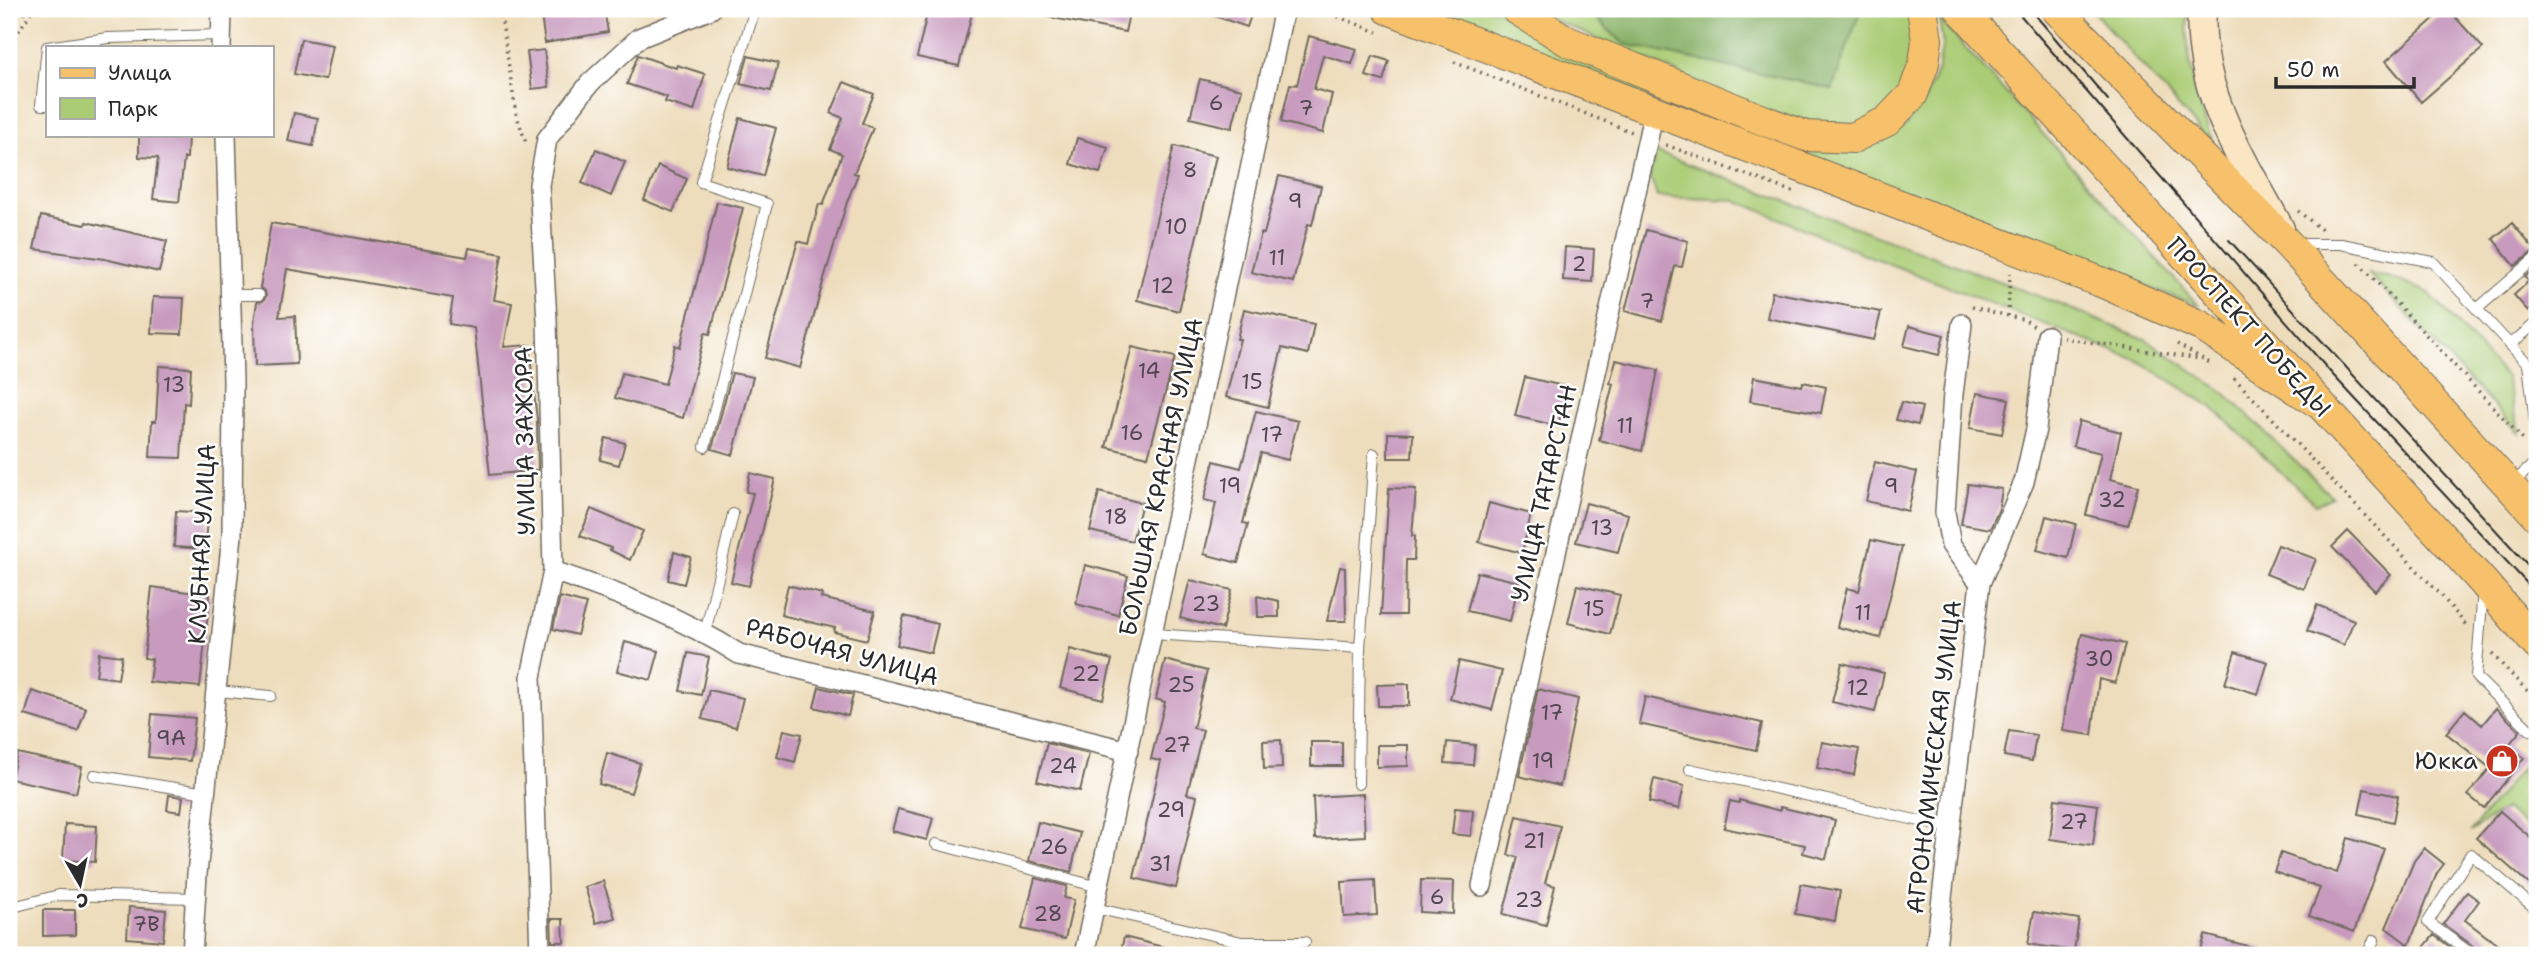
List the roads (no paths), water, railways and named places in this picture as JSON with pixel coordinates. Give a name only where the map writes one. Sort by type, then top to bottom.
[{"type":"main road","points":[[1516,9],[1569,42],[1768,122],[1806,136],[1853,138],[1887,121],[1913,94],[1924,63],[1927,40],[1922,9]]},
{"type":"main road","name":"ПРОСПЕКТ ПОБЕДЫ","points":[[1960,9],[2483,582],[2537,645]]},
{"type":"main road","points":[[2056,9],[2288,244],[2537,516]]},
{"type":"main road","points":[[1385,21],[1651,125],[2106,284],[2201,326],[2318,403]]},
{"type":"street","points":[[221,41],[222,9]]},
{"type":"street","name":"УЛИЦА ЗАЖОРА","points":[[540,955],[531,677],[553,571],[547,320],[539,185],[547,139],[590,83],[639,38],[711,9]]},
{"type":"street","name":"БОЛЬШАЯ КРАСНАЯ УЛИЦА","points":[[1084,955],[1284,9]]},
{"type":"street","points":[[2202,9],[2201,25],[2207,72],[2219,115],[2288,244]]},
{"type":"street","name":"УЛИЦА ТАТАРСТАН","points":[[1482,886],[1651,125]]},
{"type":"street","name":"КЛУБНАЯ УЛИЦА","points":[[192,955],[232,535],[231,295],[226,136]]},
{"type":"street","name":"АГРОНОМИЧЕСКАЯ УЛИЦА","points":[[1935,955],[1979,583],[1951,545],[1945,512],[1953,394],[1962,324]]},
{"type":"street","points":[[1979,583],[2024,482],[2036,429],[2047,336]]},
{"type":"street","name":"РАБОЧАЯ УЛИЦА","points":[[553,571],[631,598],[705,633],[739,654],[1128,751]]},
{"type":"lane","points":[[705,447],[768,204],[701,181],[755,9]]},
{"type":"lane","points":[[59,46],[108,42],[221,41]]},
{"type":"lane","points":[[46,57],[41,105],[46,106]]},
{"type":"lane","points":[[2288,244],[2342,244],[2433,262],[2528,364],[2535,401],[2537,438]]},
{"type":"lane","points":[[2477,309],[2537,257]]},
{"type":"lane","points":[[231,295],[259,295]]},
{"type":"lane","points":[[2510,345],[2537,322]]},
{"type":"lane","points":[[1358,784],[1360,648],[1374,454]]},
{"type":"lane","points":[[2510,486],[2537,461]]},
{"type":"lane","points":[[705,633],[733,513]]},
{"type":"lane","points":[[2483,582],[2476,677],[2530,730],[2537,729]]},
{"type":"lane","points":[[1153,634],[1360,648]]},
{"type":"lane","points":[[217,691],[271,696]]},
{"type":"lane","points":[[1690,769],[1951,828]]},
{"type":"lane","points":[[94,775],[206,793]]},
{"type":"lane","points":[[936,844],[1099,887]]},
{"type":"lane","points":[[2473,955],[2428,922],[2471,854],[2537,910]]},
{"type":"lane","points":[[9,908],[59,895],[196,898]]},
{"type":"lane","points":[[1095,908],[1242,942],[1305,942]]},
{"type":"lane","points":[[2367,955],[2374,940]]},
{"type":"tram line","points":[[2015,9],[2332,374],[2537,594]]},
{"type":"tram line","points":[[2030,9],[2108,100]]},
{"type":"tram line","points":[[2229,240],[2537,575]]},
{"type":"place","name":"Юкка","points":[[2502,761]]}]
